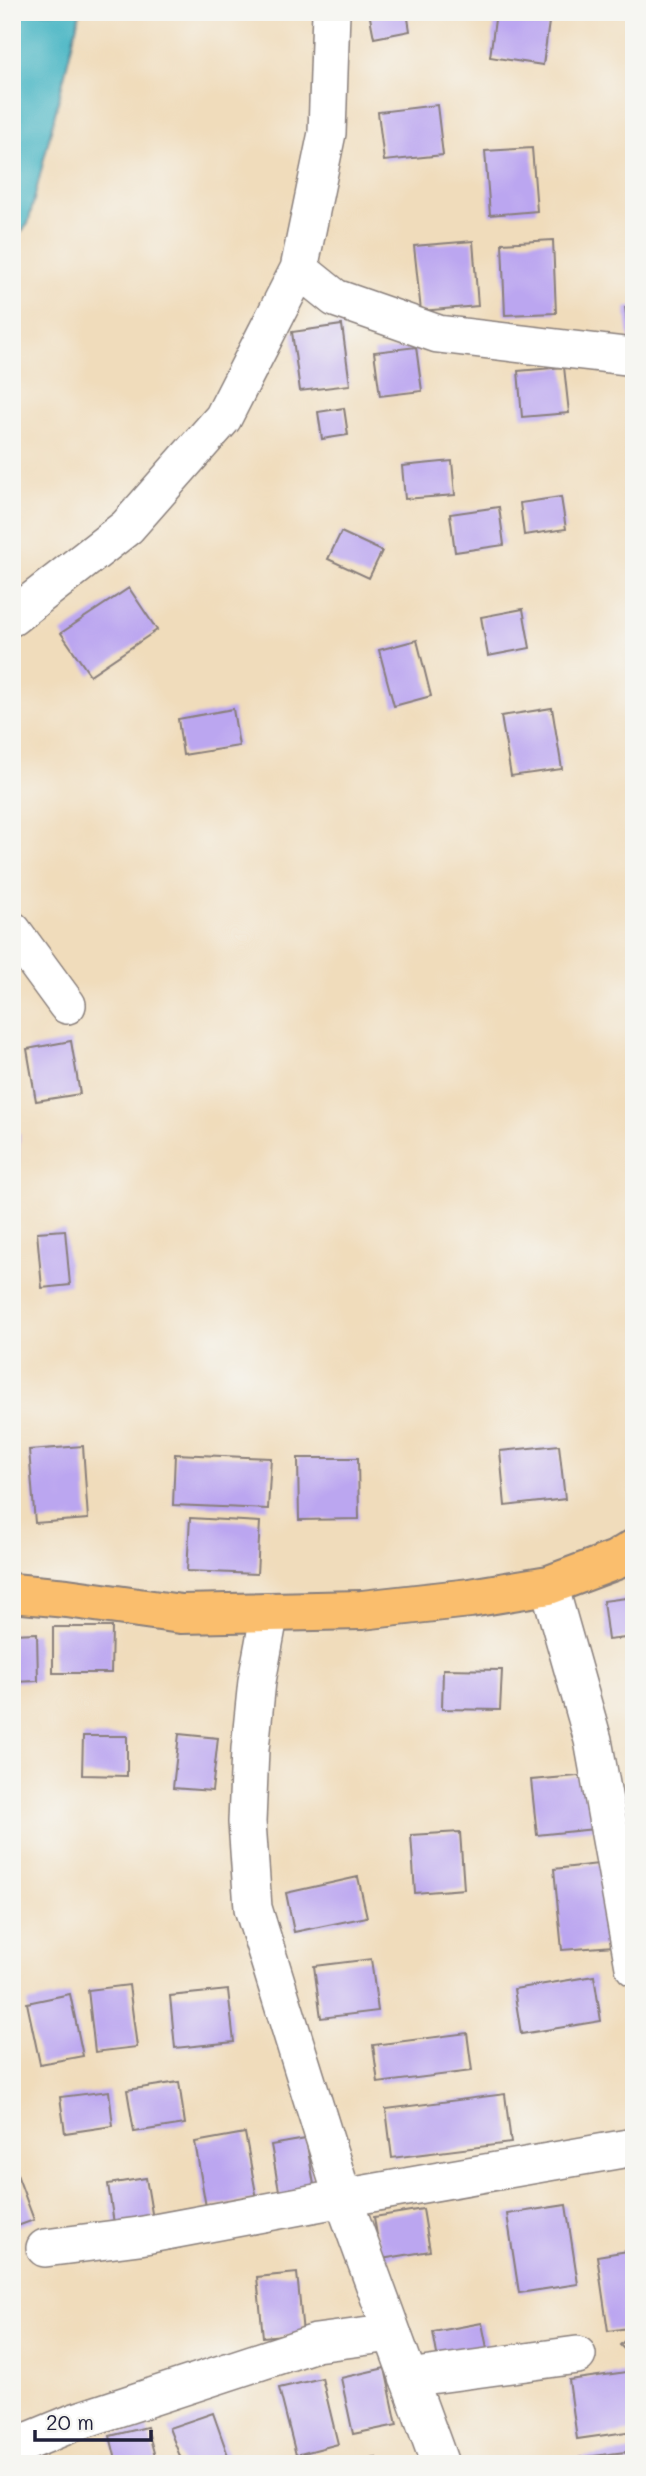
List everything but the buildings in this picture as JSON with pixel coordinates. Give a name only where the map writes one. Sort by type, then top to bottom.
[{"type":"main road","points":[[12,1593],[181,1614],[362,1610],[470,1598],[548,1585],[616,1560],[634,1549]]},
{"type":"street","points":[[12,617],[127,527],[223,418],[299,269],[327,133],[331,12]]},
{"type":"street","points":[[299,269],[335,298],[438,334],[634,357]]},
{"type":"street","points":[[12,930],[67,1005]]},
{"type":"street","points":[[548,1585],[593,1740],[634,1967]]},
{"type":"street","points":[[270,1611],[257,1681],[250,1749],[247,1822],[253,1908],[343,2198],[440,2464]]},
{"type":"street","points":[[45,2248],[139,2236],[633,2141]]},
{"type":"street","points":[[12,2448],[75,2422],[316,2343],[392,2333]]},
{"type":"street","points":[[408,2378],[577,2355]]},
{"type":"water","points":[[12,12],[80,12],[28,224],[12,243]]}]
